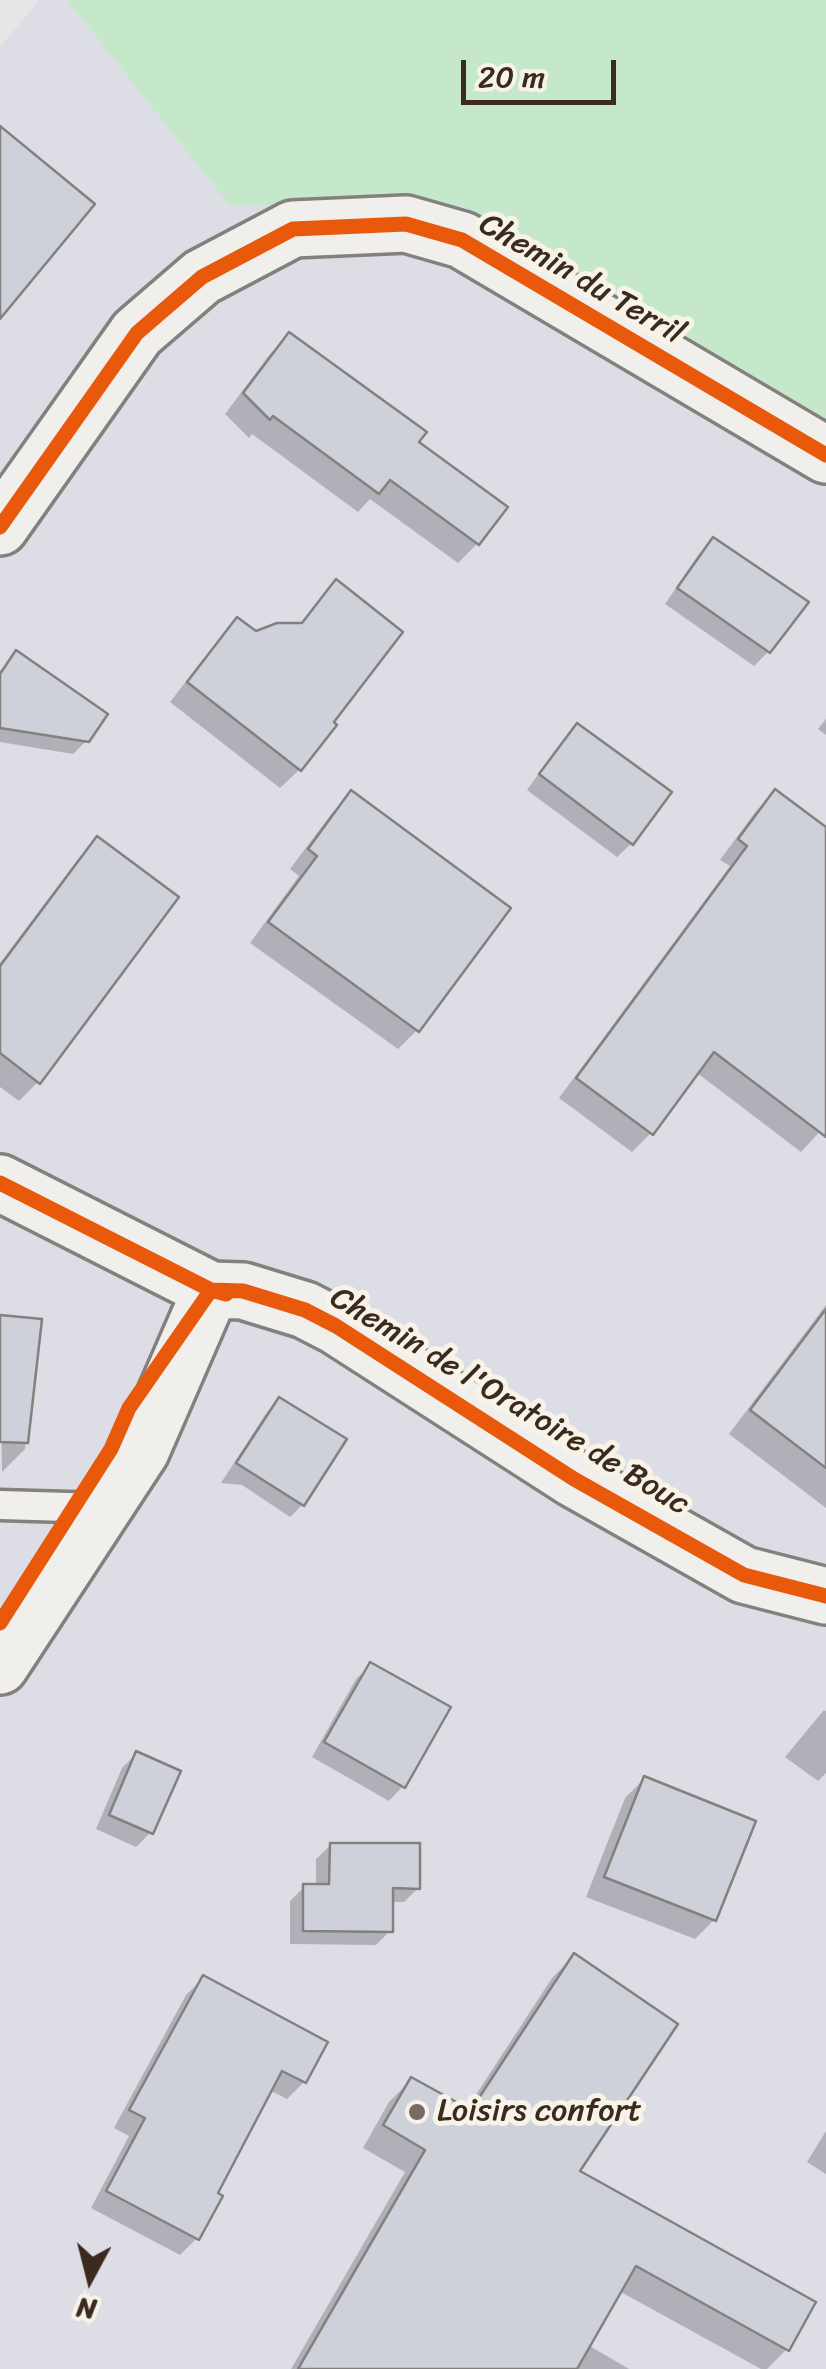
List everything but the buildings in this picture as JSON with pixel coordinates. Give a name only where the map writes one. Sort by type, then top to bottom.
[{"type":"street","name":"Chemin du Terril","points":[[0,527],[137,333],[202,277],[293,229],[406,224],[462,240],[826,455]]},
{"type":"street","name":"Chemin de l'Oratoire de Bouc","points":[[0,1183],[211,1290],[243,1290],[305,1310],[574,1479],[744,1575],[826,1596]]},
{"type":"street","points":[[1,1663],[141,1451],[211,1290]]},
{"type":"lane","points":[[0,1505],[104,1508]]},
{"type":"shaded area","points":[[39,0],[67,0],[229,205],[463,206],[826,419],[826,2369],[0,2369],[0,47]]},
{"type":"green space","points":[[67,0],[826,0],[826,419],[463,206],[229,205]]},
{"type":"cycle path","points":[[0,527],[137,333],[202,277],[293,229],[406,224],[462,240],[826,455]]},
{"type":"cycle path","points":[[0,1183],[211,1290],[243,1291],[305,1310],[574,1479],[744,1575],[826,1596]]},
{"type":"cycle path","points":[[0,1623],[111,1449],[129,1408],[211,1290],[226,1294]]},
{"type":"place","name":"Loisirs confort","points":[[417,2112]]}]
